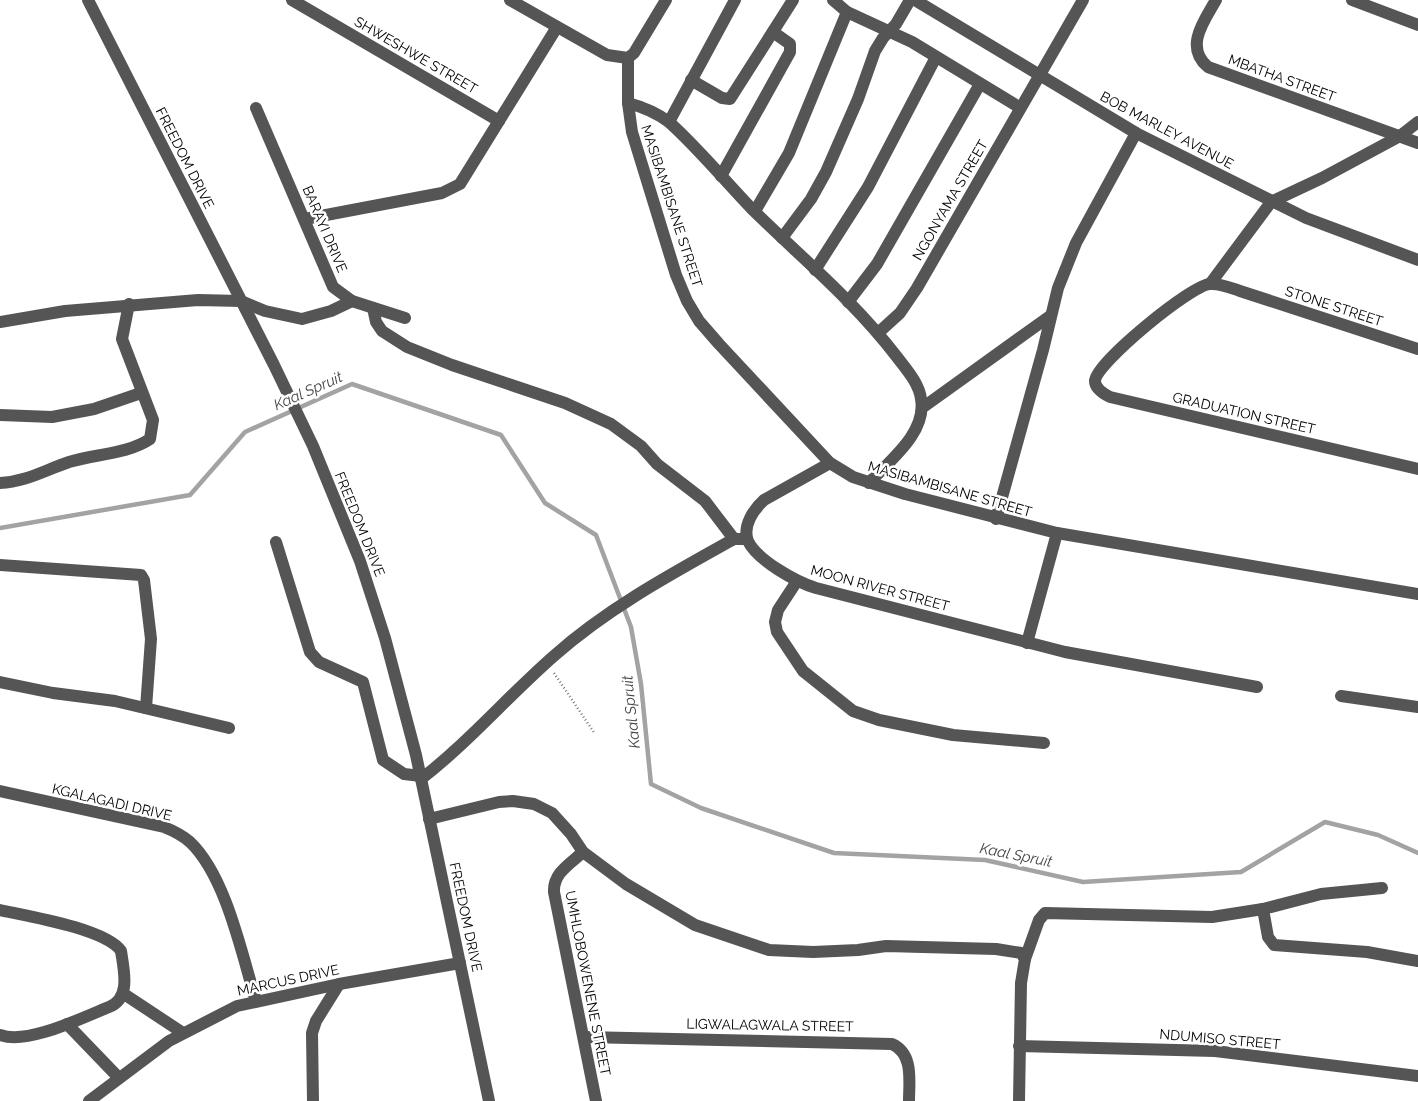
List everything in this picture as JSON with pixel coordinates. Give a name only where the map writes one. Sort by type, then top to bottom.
[{"type":"street","name":"FREEDOM DRIVE","points":[[88,0],[274,365],[313,446],[370,588],[421,778],[489,1101]]},
{"type":"street","name":"SHWESHWE STREET","points":[[292,0],[499,121]]},
{"type":"street","points":[[510,0],[607,55],[628,58],[634,53],[666,0]]},
{"type":"street","points":[[669,122],[735,0]]},
{"type":"street","points":[[692,80],[722,98],[730,99],[793,0]]},
{"type":"street","points":[[833,0],[847,12],[888,33],[912,42],[1020,107]]},
{"type":"street","points":[[782,238],[812,198],[826,172],[858,99],[873,57],[910,0]]},
{"type":"street","name":"BOB MARLEY AVENUE","points":[[915,0],[1136,134],[1271,202],[1358,239],[1418,260]]},
{"type":"street","name":"NGONYAMA STREET","points":[[878,333],[900,313],[917,288],[1082,0]]},
{"type":"street","name":"MBATHA STREET","points":[[1216,0],[1198,33],[1196,44],[1200,60],[1208,67],[1418,143]]},
{"type":"street","points":[[1352,0],[1418,25]]},
{"type":"street","points":[[755,211],[789,153],[847,12]]},
{"type":"street","points":[[305,219],[442,193],[454,188],[465,178],[557,27]]},
{"type":"street","points":[[721,176],[790,52],[790,44],[773,32]]},
{"type":"street","points":[[816,270],[868,187],[936,57]]},
{"type":"street","name":"MASIBAMBISANE STREET","points":[[628,58],[630,126],[676,275],[687,301],[699,320],[719,344],[830,463],[868,483],[1057,534],[1418,594]]},
{"type":"street","points":[[848,302],[877,264],[980,84]]},
{"type":"street","points":[[628,103],[649,110],[669,122],[755,211],[878,333],[910,374],[918,389],[922,408],[915,431],[868,483]]},
{"type":"street","name":"BARAYI DRIVE","points":[[256,108],[333,287],[352,301],[405,318]]},
{"type":"street","points":[[1210,284],[1271,202],[1322,178],[1400,136],[1418,122]]},
{"type":"street","points":[[996,519],[1043,350],[1058,288],[1072,252],[1136,134]]},
{"type":"street","name":"STONE STREET","points":[[1210,284],[1240,291],[1418,349]]},
{"type":"street","name":"GRADUATION STREET","points":[[1210,284],[1186,294],[1107,361],[1097,373],[1095,385],[1110,397],[1418,468]]},
{"type":"street","points":[[0,322],[128,304],[180,300],[241,301],[265,311],[302,319],[331,312],[352,301]]},
{"type":"street","points":[[0,483],[27,480],[68,463],[145,443],[150,439],[153,433],[153,420],[141,393],[122,339],[128,304]]},
{"type":"street","points":[[373,308],[376,322],[382,331],[407,346],[452,365],[573,406],[611,424],[641,446],[657,464],[705,501],[734,539]]},
{"type":"street","points":[[922,408],[1050,316]]},
{"type":"street","points":[[0,415],[52,417],[94,409],[141,393]]},
{"type":"street","points":[[276,542],[310,652],[319,662],[363,682],[383,760],[404,774],[421,778],[445,761],[546,663],[573,641],[634,598],[734,539],[747,539],[747,524],[757,506],[830,463]]},
{"type":"street","points":[[1027,642],[1057,534]]},
{"type":"street","name":"MOON RIVER STREET","points":[[747,539],[758,553],[797,580],[816,588],[1092,657],[1257,687]]},
{"type":"street","points":[[0,565],[141,575],[144,580],[151,632],[146,708]]},
{"type":"street","points":[[797,580],[778,610],[775,622],[777,632],[803,671],[853,711],[879,720],[953,735],[1044,743]]},
{"type":"street","points":[[0,682],[34,690],[115,701],[229,728]]},
{"type":"street","points":[[1341,696],[1418,708]]},
{"type":"street","name":"KGALAGADI DRIVE","points":[[0,791],[164,828],[185,838],[198,851],[218,885],[256,1002]]},
{"type":"street","points":[[429,819],[499,802],[523,801],[534,804],[552,813],[571,834],[583,852],[626,884],[686,920],[708,930],[769,950],[813,952],[858,950],[886,946],[962,948],[1012,951],[1021,953],[1025,959]]},
{"type":"street","name":"UMHLOBOWENENE STREET","points":[[583,852],[560,872],[553,888],[596,1101]]},
{"type":"street","points":[[1019,1101],[1021,983],[1025,959],[1039,920],[1045,913],[1193,917],[1262,909],[1321,894],[1382,888]]},
{"type":"street","points":[[1262,909],[1268,938],[1274,945],[1367,952],[1418,961]]},
{"type":"street","points":[[0,910],[95,934],[110,940],[122,951],[124,994],[114,1005],[67,1024],[28,1036],[2,1038]]},
{"type":"street","name":"MARCUS DRIVE","points":[[88,1101],[151,1053],[183,1033],[236,1006],[339,984],[460,963]]},
{"type":"street","points":[[313,1101],[312,1033],[316,1021],[339,984]]},
{"type":"street","points":[[124,994],[183,1033]]},
{"type":"street","points":[[67,1024],[119,1078]]},
{"type":"street","name":"LIGWALAGWALA STREET","points":[[584,1037],[892,1044],[902,1049],[907,1060],[909,1101]]},
{"type":"street","name":"NDUMISO STREET","points":[[1019,1046],[1215,1051],[1418,1076]]},
{"type":"path","points":[[546,663],[596,734]]},
{"type":"waterway","name":"Kaal Spruit","points":[[0,528],[190,495],[245,432],[352,384],[501,435],[545,503],[596,535],[631,627],[641,684],[651,784],[701,808],[834,853],[985,860],[1083,882],[1241,872],[1325,822],[1378,835],[1418,853]]}]
